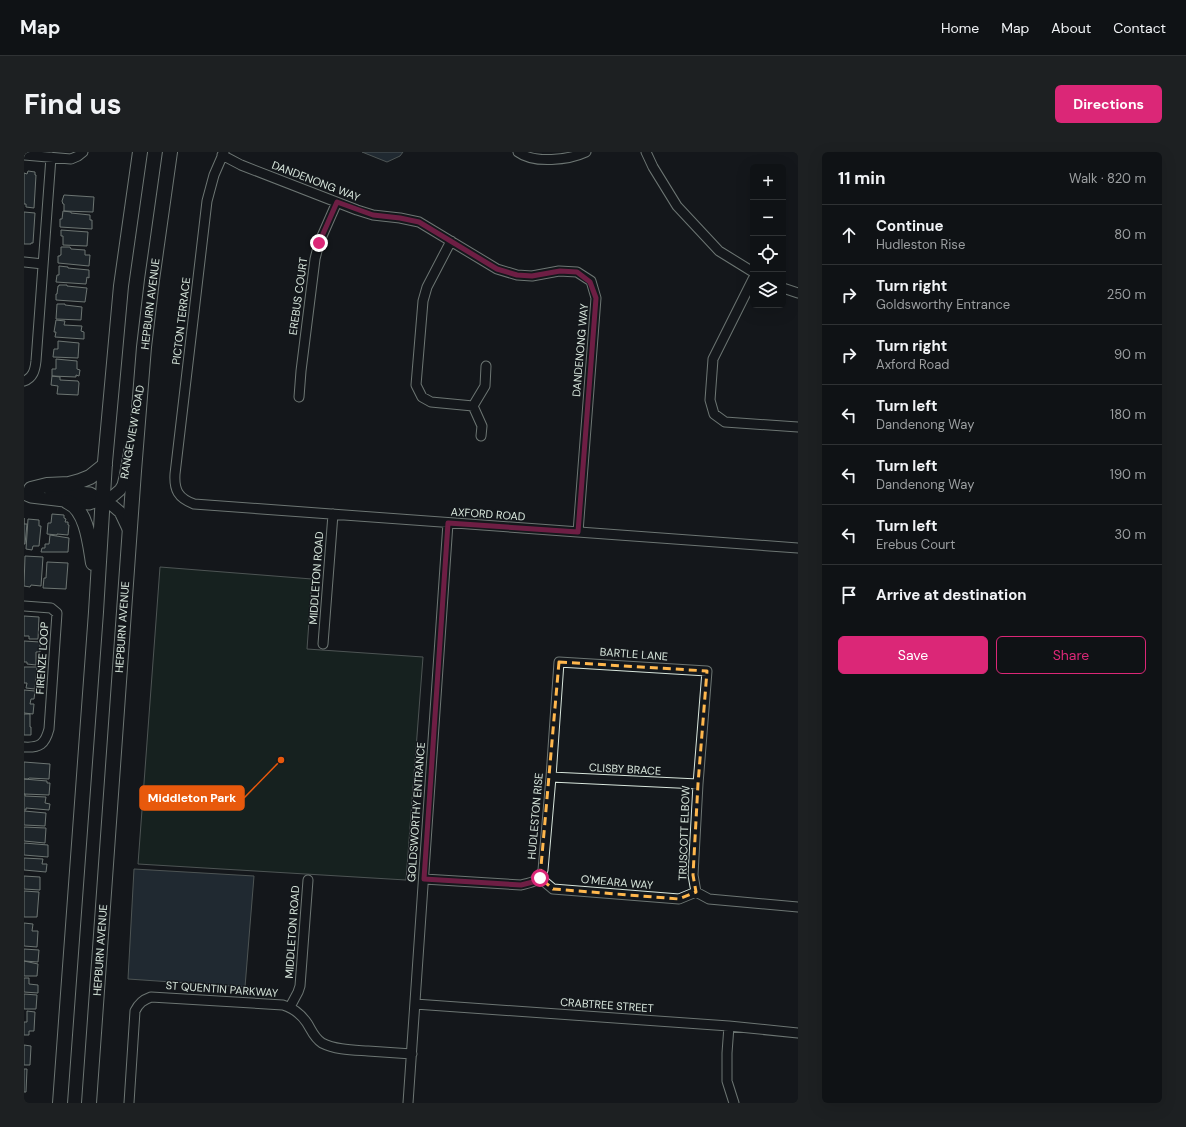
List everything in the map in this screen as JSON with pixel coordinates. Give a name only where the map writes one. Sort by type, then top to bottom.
[{"type":"main road","points":[[60,1103],[96,612],[102,499],[121,286],[140,152]]},
{"type":"main road","name":"HEPBURN AVENUE","points":[[89,1103],[129,532],[142,376],[152,280],[170,152]]},
{"type":"main road","points":[[26,491],[47,485],[69,484],[80,481],[90,477],[105,465]]},
{"type":"main road","points":[[68,502],[77,508],[88,534],[93,564],[96,612]]},
{"type":"street","points":[[24,155],[71,158],[78,156],[83,152]]},
{"type":"street","points":[[518,152],[524,157],[548,160],[586,152]]},
{"type":"street","points":[[646,152],[677,206],[719,251],[750,270]]},
{"type":"street","name":"DANDENONG WAY","points":[[223,154],[241,165],[373,215],[419,222],[497,269],[517,275],[532,276],[560,271],[577,272],[590,282],[596,298],[578,532]]},
{"type":"street","name":"PICTON TERRACE","points":[[179,495],[175,488],[175,474],[207,201],[214,175],[223,154]]},
{"type":"street","points":[[24,381],[32,376],[36,361],[51,157]]},
{"type":"street","name":"EREBUS COURT","points":[[299,397],[300,371],[315,260],[319,243],[337,202]]},
{"type":"street","points":[[451,241],[427,287],[423,301],[416,385],[422,397],[431,402],[473,406]]},
{"type":"street","points":[[24,262],[43,264]]},
{"type":"street","points":[[750,285],[713,359],[710,400],[714,414],[725,422],[798,427]]},
{"type":"street","points":[[786,289],[798,293]]},
{"type":"street","points":[[473,406],[485,386],[486,366]]},
{"type":"street","name":"RANGEVIEW ROAD","points":[[26,491],[31,497],[89,504],[117,493],[123,485],[125,478],[142,376]]},
{"type":"street","points":[[473,406],[482,426],[481,436]]},
{"type":"street","points":[[26,491],[90,493],[102,499],[120,512],[129,532]]},
{"type":"street","name":"AXFORD ROAD","points":[[179,495],[186,501],[194,504],[798,548]]},
{"type":"street","name":"MIDDLETON ROAD","points":[[323,644],[333,514]]},
{"type":"street","name":"GOLDSWORTHY ENTRANCE","points":[[408,1103],[448,523]]},
{"type":"street","name":"FIRENZE LOOP","points":[[24,606],[51,608],[57,613],[49,729],[46,738],[40,745],[34,748],[24,747]]},
{"type":"street","name":"BARTLE LANE","points":[[558,662],[708,671]]},
{"type":"street","name":"HUDLESTON RISE","points":[[540,878],[543,870],[551,777],[558,662]]},
{"type":"street","name":"TRUSCOTT ELBOW","points":[[708,671],[698,784],[693,875],[696,892],[709,899],[798,907]]},
{"type":"street","name":"CLISBY BRACE","points":[[551,777],[698,784]]},
{"type":"street","points":[[424,879],[521,885],[533,882],[540,878]]},
{"type":"street","name":"O'MEARA WAY","points":[[540,878],[553,889],[679,899],[696,892]]},
{"type":"street","name":"MIDDLETON ROAD","points":[[290,1007],[300,986],[308,880]]},
{"type":"street","name":"ST QUENTIN PARKWAY","points":[[129,1103],[135,1011],[141,1001],[151,997],[276,1004],[290,1007],[302,1016],[314,1036],[331,1046],[343,1049],[412,1054]]},
{"type":"street","name":"CRABTREE STREET","points":[[415,1004],[729,1026],[798,1033]]},
{"type":"street","points":[[729,1026],[727,1081],[734,1103]]},
{"type":"highlighted area","points":[[559,662],[707,671],[698,784],[693,875],[696,892],[679,899],[553,889],[540,878]]},
{"type":"green space","points":[[160,567],[312,579],[307,649],[423,657],[406,880],[138,864]]},
{"type":"water","points":[[362,152],[403,152],[400,156],[387,162]]},
{"type":"water","points":[[134,869],[254,876],[245,987],[128,979]]},
{"type":"building","points":[[28,171],[35,172],[36,175],[34,208],[26,207],[26,204],[24,204],[24,173],[27,174]]},
{"type":"building","points":[[64,195],[94,197],[93,212],[64,211],[64,204],[62,201]]},
{"type":"building","points":[[63,211],[90,215],[90,220],[92,220],[92,229],[60,227],[60,219],[62,219]]},
{"type":"building","points":[[24,212],[35,213],[33,243],[31,244],[24,244]]},
{"type":"building","points":[[61,230],[88,232],[87,246],[63,245]]},
{"type":"building","points":[[61,247],[85,250],[85,255],[90,255],[89,266],[58,263],[58,256],[61,255]]},
{"type":"building","points":[[59,266],[89,270],[89,278],[87,277],[86,284],[56,282],[57,275],[59,275]]},
{"type":"building","points":[[59,285],[87,288],[85,302],[56,300]]},
{"type":"building","points":[[57,304],[82,307],[81,320],[56,319]]},
{"type":"building","points":[[56,320],[65,321],[64,325],[82,326],[81,331],[84,332],[84,339],[55,337],[56,332],[54,332]]},
{"type":"building","points":[[58,341],[79,343],[78,358],[53,357],[54,349],[58,349]]},
{"type":"building","points":[[56,359],[77,361],[77,369],[80,370],[79,376],[52,376],[52,369],[56,369]]},
{"type":"building","points":[[52,376],[60,377],[60,380],[78,381],[78,395],[57,394],[58,386],[51,385]]},
{"type":"building","points":[[52,514],[64,515],[64,518],[66,519],[65,522],[68,522],[69,525],[68,535],[47,534],[48,523],[51,523]]},
{"type":"building","points":[[28,519],[39,520],[39,526],[41,526],[39,546],[33,546],[32,550],[26,549]]},
{"type":"building","points":[[24,524],[27,524],[25,544],[24,544]]},
{"type":"building","points":[[50,535],[69,538],[68,552],[41,552],[42,548],[45,548],[45,544],[49,544]]},
{"type":"building","points":[[25,556],[43,557],[41,586],[24,586]]},
{"type":"building","points":[[47,562],[68,563],[66,589],[43,588],[44,578],[46,578]]},
{"type":"building","points":[[24,616],[39,617],[38,639],[29,639],[29,636],[24,636]]},
{"type":"building","points":[[24,641],[40,642],[40,652],[36,652],[36,665],[27,664],[27,662],[24,662]]},
{"type":"building","points":[[24,667],[37,667],[35,689],[26,688],[27,683],[24,683]]},
{"type":"building","points":[[24,690],[35,691],[34,699],[31,699],[30,704],[34,704],[33,714],[24,713]]},
{"type":"building","points":[[24,714],[30,714],[31,735],[24,735]]},
{"type":"building","points":[[24,762],[50,764],[49,779],[24,779]]},
{"type":"building","points":[[24,779],[47,781],[47,783],[50,783],[49,795],[24,794]]},
{"type":"building","points":[[24,794],[25,796],[46,797],[45,803],[50,804],[49,810],[26,808],[26,810],[24,810]]},
{"type":"building","points":[[24,811],[46,813],[45,826],[24,825]]},
{"type":"building","points":[[24,827],[46,828],[45,843],[24,841]]},
{"type":"building","points":[[24,843],[48,845],[48,857],[24,855]]},
{"type":"building","points":[[24,858],[43,859],[42,864],[47,864],[46,872],[24,870]]},
{"type":"building","points":[[24,876],[40,877],[40,890],[24,889]]},
{"type":"building","points":[[24,891],[39,892],[37,917],[24,917]]},
{"type":"building","points":[[24,923],[33,924],[32,931],[38,931],[37,947],[24,946]]},
{"type":"building","points":[[24,949],[39,950],[38,962],[24,961]]},
{"type":"building","points":[[24,961],[38,964],[37,976],[24,976]]},
{"type":"building","points":[[24,978],[29,978],[29,984],[38,985],[38,993],[24,992]]},
{"type":"building","points":[[24,994],[37,995],[36,1009],[24,1009]]},
{"type":"building","points":[[27,1011],[35,1012],[34,1031],[29,1031],[29,1035],[24,1035],[24,1022],[27,1022]]},
{"type":"building","points":[[24,1045],[31,1046],[30,1065],[24,1065]]},
{"type":"building","points":[[24,1069],[27,1069],[26,1092],[24,1092]]},
{"type":"place","name":"Middleton Park","points":[[281,760]]},
{"type":"route","points":[[319,243],[337,202],[373,215],[419,222],[497,269],[517,275],[532,276],[560,271],[577,272],[590,282],[596,298],[578,532],[448,523],[424,879],[521,885],[533,882],[540,878]]}]
